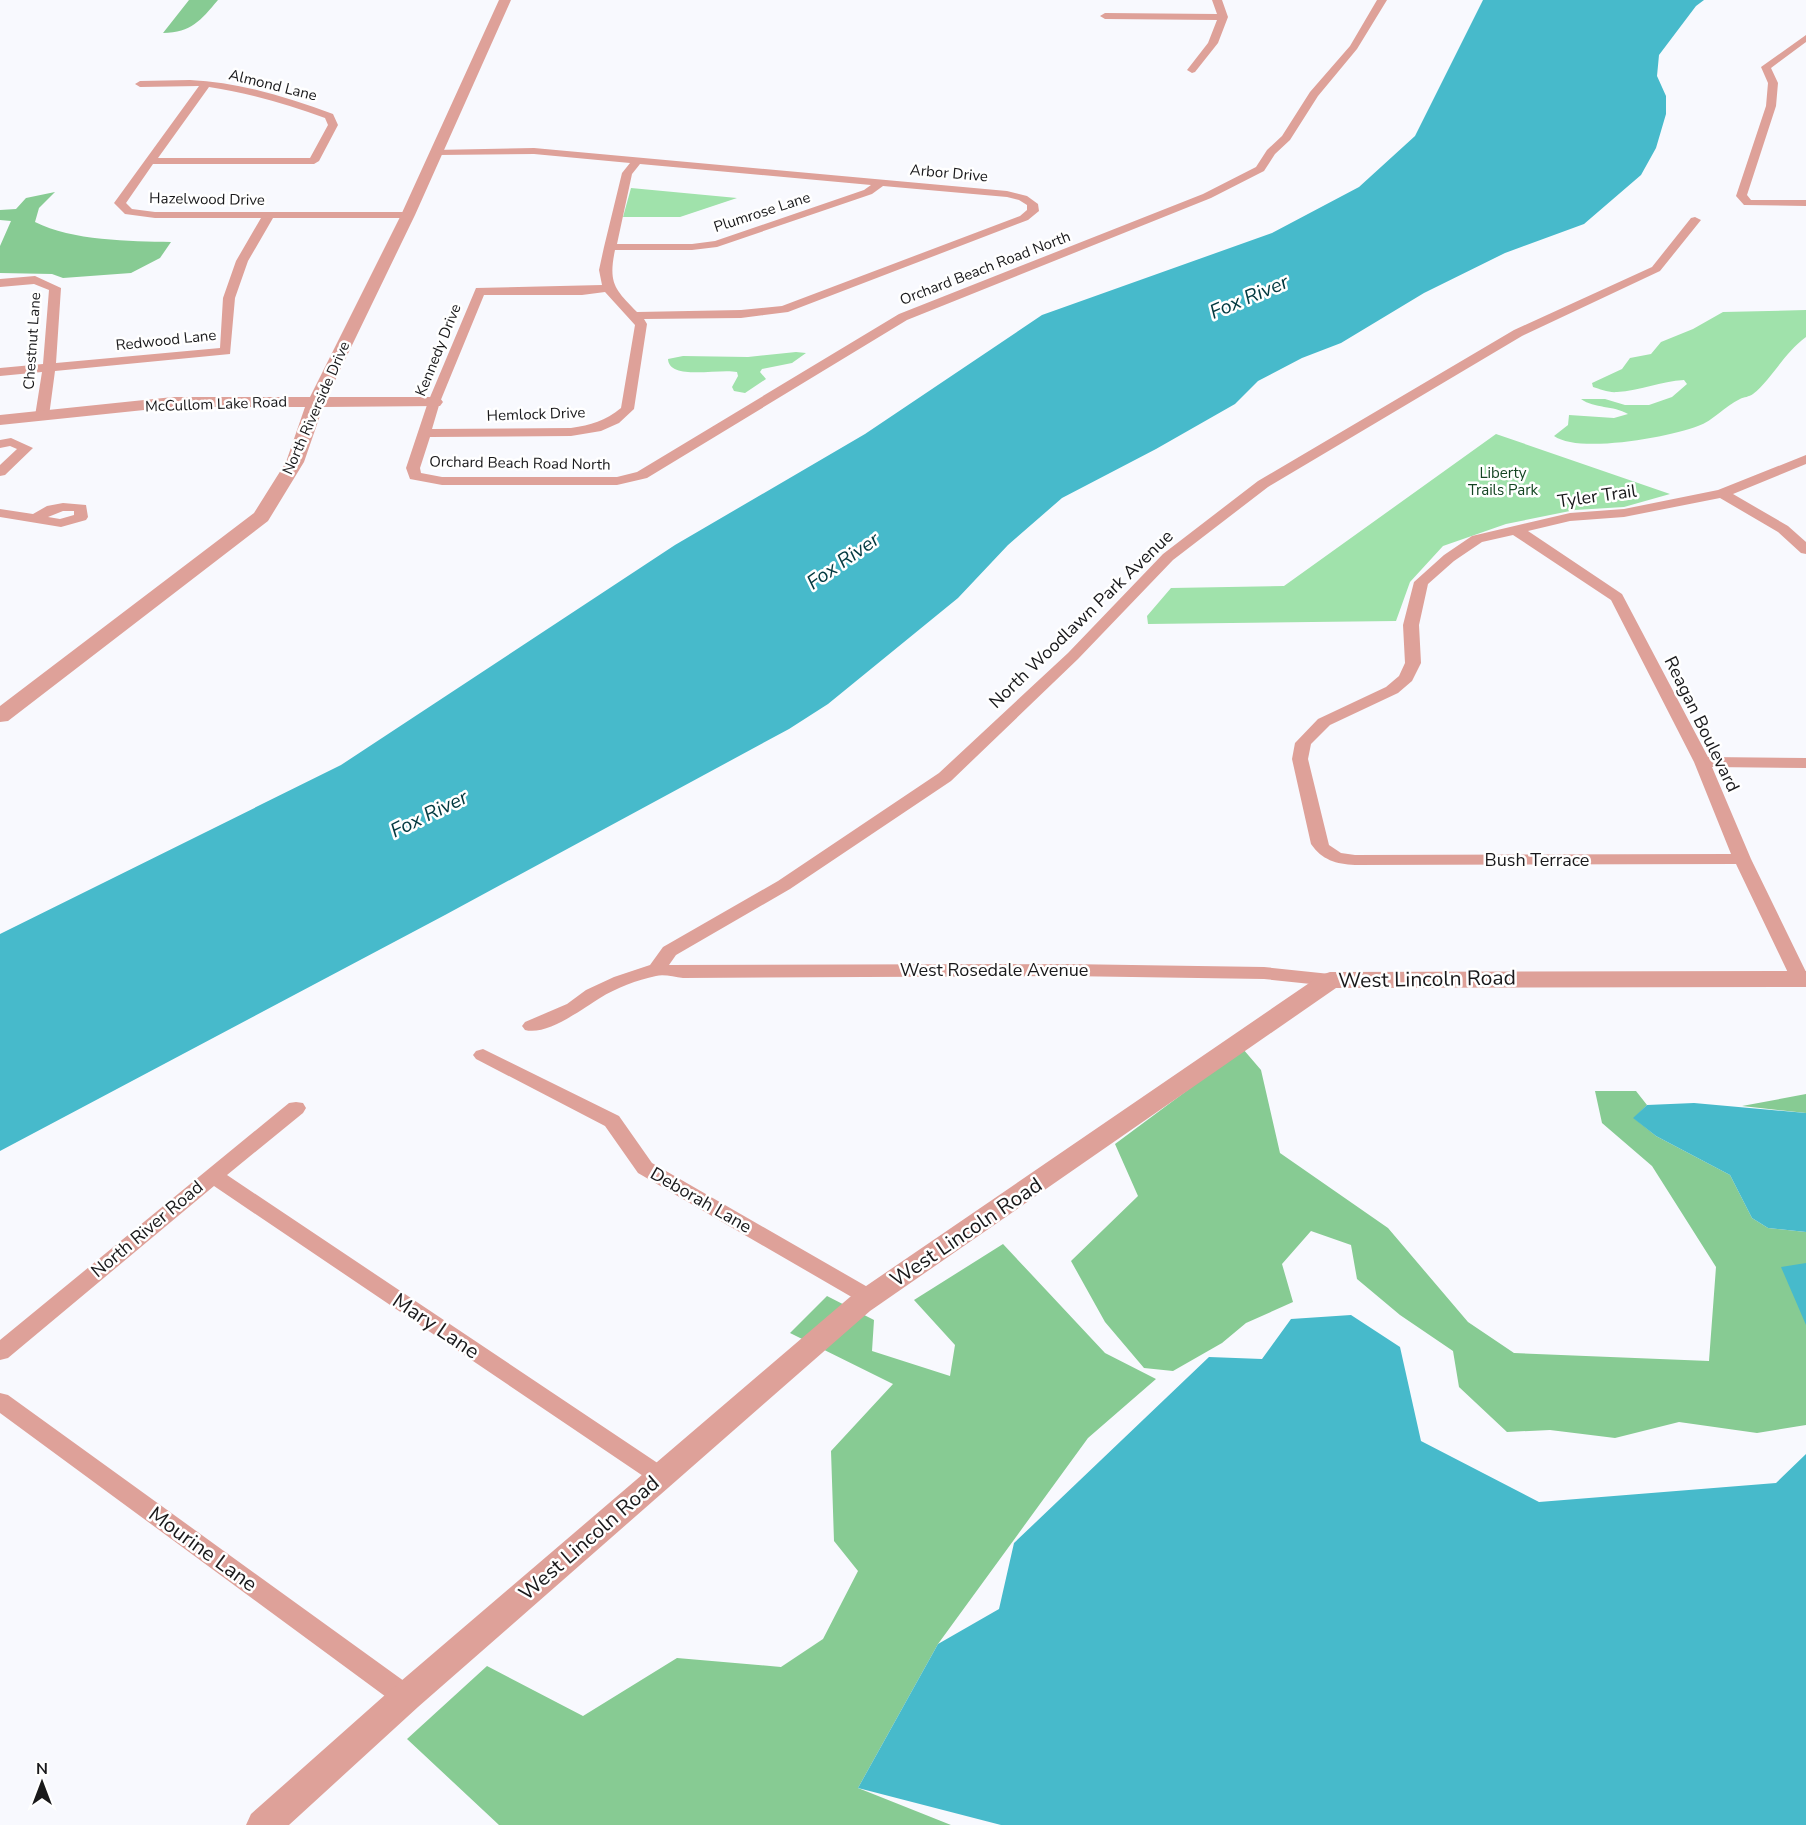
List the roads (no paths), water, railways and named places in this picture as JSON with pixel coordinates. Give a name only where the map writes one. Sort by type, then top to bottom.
[{"type":"street","name":"North Riverside Drive","points":[[0,716],[171,588],[261,517],[295,462],[316,402],[438,152],[504,0]]},
{"type":"street","points":[[1192,70],[1213,43],[1223,17],[1217,0]]},
{"type":"street","name":"Orchard Beach Road North","points":[[415,476],[442,481],[617,481],[642,475],[903,317],[1092,244],[1207,196],[1260,169],[1271,152],[1286,138],[1314,94],[1354,47],[1382,0]]},
{"type":"street","points":[[1105,16],[1223,17]]},
{"type":"street","points":[[1806,38],[1766,67],[1773,83],[1771,106],[1741,196],[1748,203],[1806,203]]},
{"type":"street","name":"Almond Lane","points":[[140,84],[206,84],[310,108],[329,116],[333,125],[314,161],[151,161]]},
{"type":"street","name":"Hazelwood Drive","points":[[206,84],[120,203],[129,212],[155,215],[408,215]]},
{"type":"street","name":"Arbor Drive","points":[[438,152],[534,151],[1007,194],[1023,198],[1032,204],[1033,211],[1024,218],[784,309],[741,314],[634,316]]},
{"type":"street","points":[[634,316],[608,288],[605,270],[627,173],[636,160]]},
{"type":"street","name":"Plumrose Lane","points":[[610,247],[692,247],[717,243],[868,192],[882,182]]},
{"type":"street","name":"Redwood Lane","points":[[0,372],[226,351],[229,298],[242,261],[269,215]]},
{"type":"street","name":"North Woodlawn Park Avenue","points":[[657,969],[669,951],[784,885],[945,777],[1073,656],[1168,557],[1263,484],[1518,333],[1656,269],[1695,220]]},
{"type":"street","name":"Chestnut Lane","points":[[0,283],[35,280],[55,288],[49,369],[42,416]]},
{"type":"street","name":"Kennedy Drive","points":[[415,476],[413,468],[434,402],[480,291],[582,291],[608,288]]},
{"type":"street","name":"Hemlock Drive","points":[[424,433],[571,432],[596,428],[614,420],[627,409],[641,324],[634,316]]},
{"type":"street","name":"McCullom Lake Road","points":[[0,420],[173,402],[434,402]]},
{"type":"street","points":[[0,444],[11,442],[27,448],[0,472]]},
{"type":"street","name":"Tyler Trail","points":[[1332,855],[1326,852],[1320,844],[1300,759],[1303,743],[1324,722],[1392,690],[1406,678],[1413,663],[1411,625],[1422,582],[1449,558],[1477,539],[1570,517],[1624,513],[1722,493],[1806,459]]},
{"type":"street","points":[[1722,493],[1783,529],[1806,550]]},
{"type":"street","points":[[0,513],[35,519]]},
{"type":"street","name":"Reagan Boulevard","points":[[1516,530],[1617,597],[1702,762],[1742,859],[1803,979]]},
{"type":"street","points":[[1702,762],[1806,764]]},
{"type":"street","name":"Bush Terrace","points":[[1332,855],[1355,860],[1742,859]]},
{"type":"street","points":[[532,1026],[574,1008],[593,994],[621,981],[657,969]]},
{"type":"street","name":"West Rosedale Avenue","points":[[657,969],[683,972],[1112,970],[1264,973],[1330,980]]},
{"type":"street","name":"West Lincoln Road","points":[[264,1825],[406,1697],[660,1476],[870,1298],[1330,980],[1803,979]]},
{"type":"street","name":"Deborah Lane","points":[[483,1055],[612,1121],[645,1168],[870,1298]]},
{"type":"street","name":"North River Road","points":[[0,1352],[296,1108]]},
{"type":"street","name":"Mary Lane","points":[[212,1175],[660,1476]]},
{"type":"street","name":"Mourine Lane","points":[[0,1401],[406,1697]]},
{"type":"water","name":"Fox River","points":[[1483,0],[1704,0],[1696,6],[1659,55],[1657,76],[1666,96],[1666,114],[1656,148],[1641,175],[1584,224],[1505,253],[1424,293],[1341,343],[1302,358],[1258,381],[1235,404],[1156,449],[1062,498],[1008,545],[958,598],[828,704],[789,729],[0,1151],[0,934],[341,765],[675,545],[865,434],[1042,315],[1272,233],[1359,187],[1415,136]]},
{"type":"water","points":[[1694,1103],[1806,1113],[1806,1232],[1768,1228],[1752,1218],[1730,1175],[1656,1136],[1633,1118],[1647,1105]]},
{"type":"water","points":[[1806,1263],[1806,1325],[1781,1267]]},
{"type":"water","points":[[1351,1315],[1400,1347],[1421,1441],[1539,1502],[1776,1483],[1806,1454],[1806,1825],[1001,1825],[858,1788],[938,1644],[999,1609],[1014,1543],[1209,1357],[1262,1359],[1291,1319]]},
{"type":"park label","name":"Liberty Trails Park","points":[[1503,482]]}]
